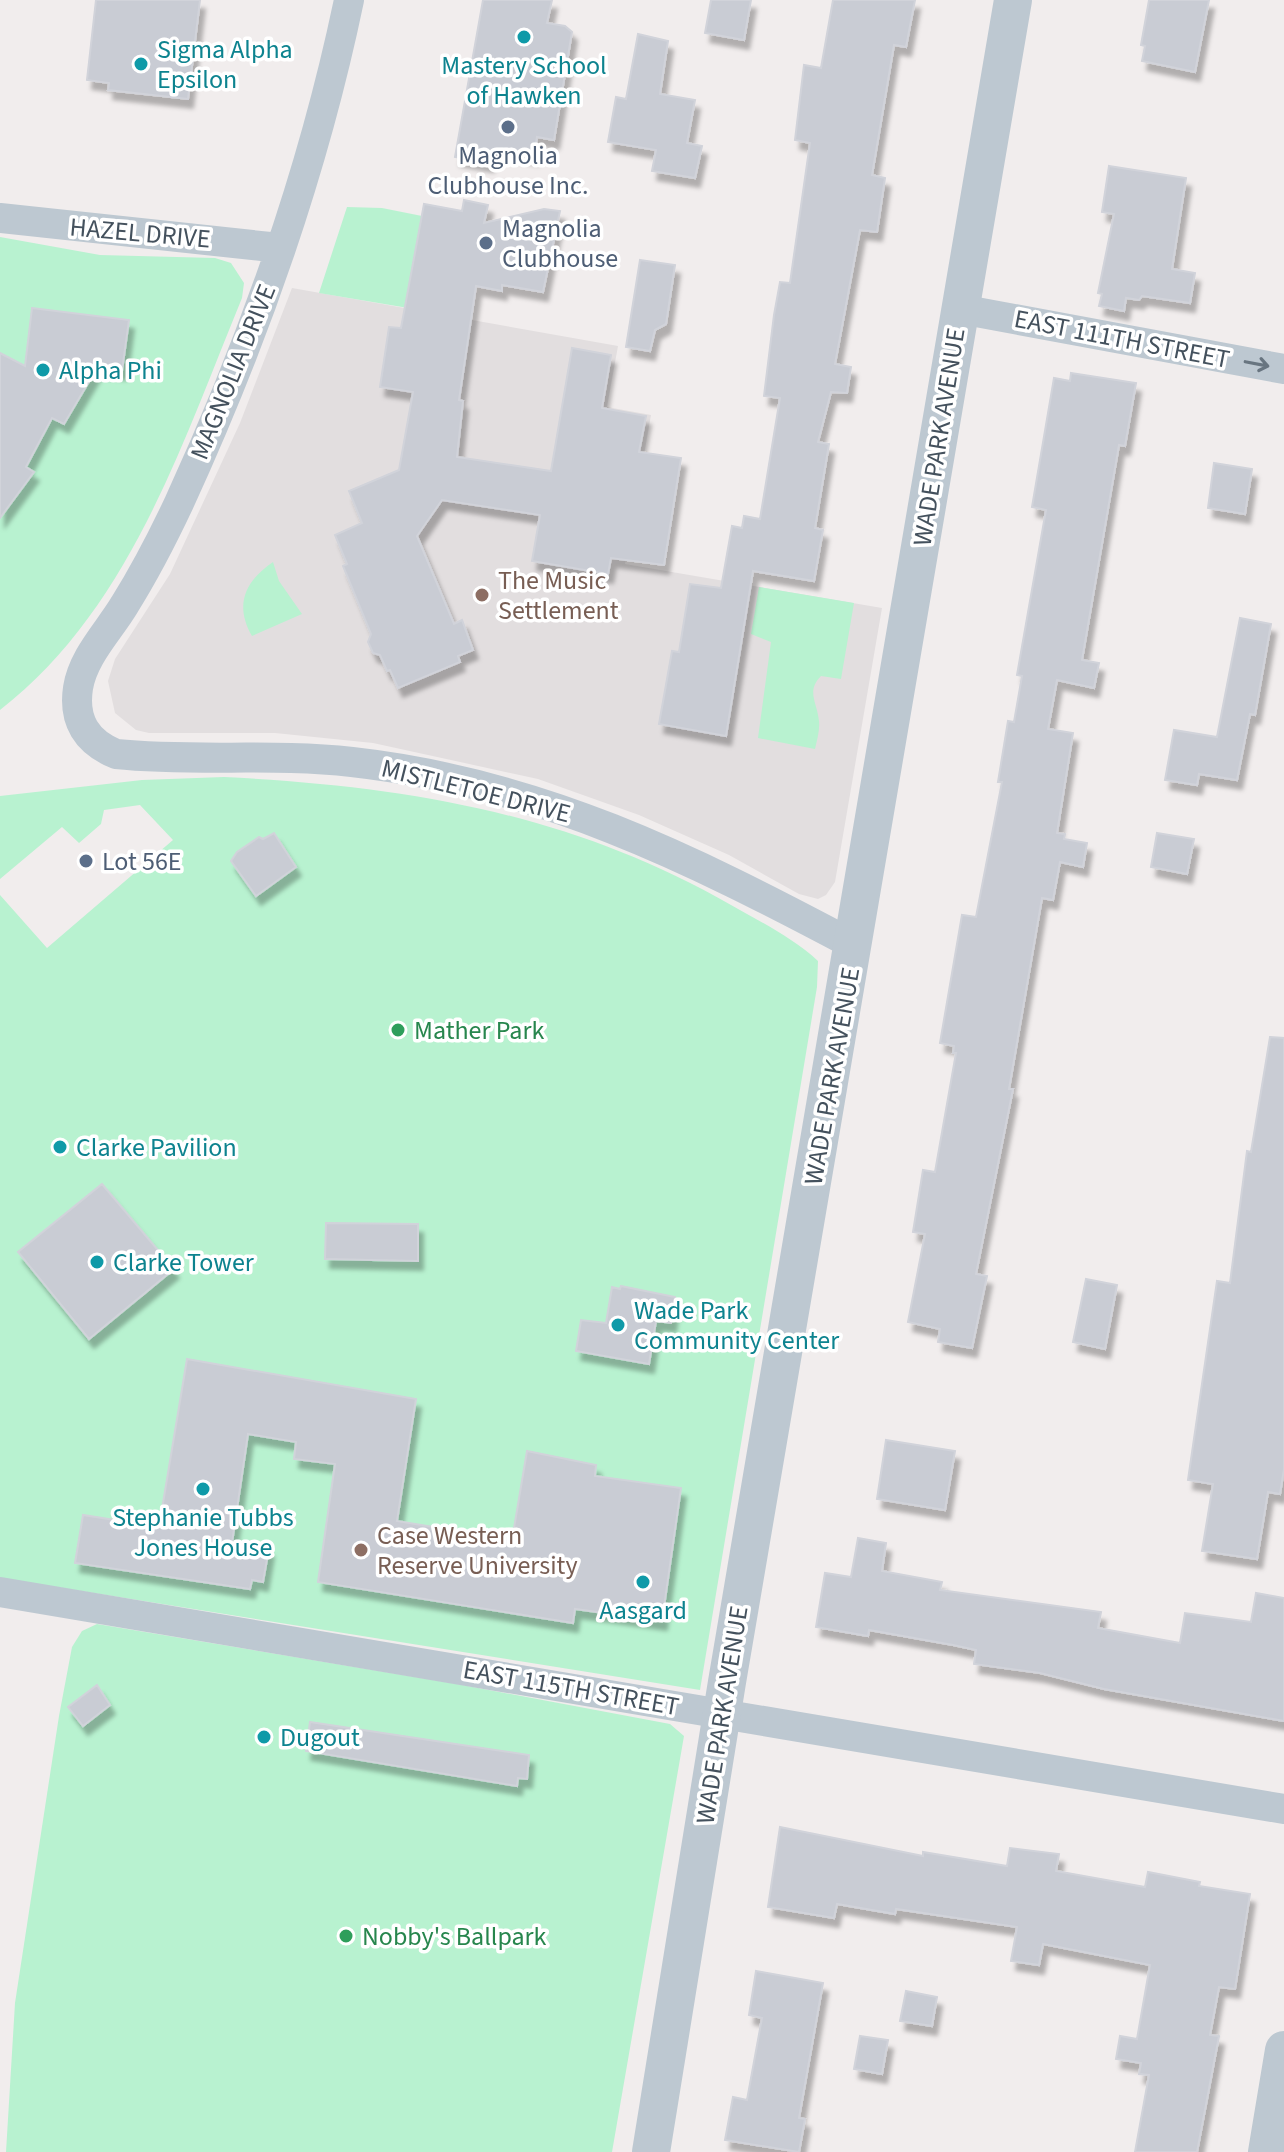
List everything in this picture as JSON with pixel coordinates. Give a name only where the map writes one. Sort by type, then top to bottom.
[{"type":"street","name":"MAGNOLIA DRIVE","points":[[81,725],[78,690],[86,664],[124,606],[177,506],[251,330],[325,103],[349,0]]},
{"type":"street","name":"WADE PARK AVENUE","points":[[651,2152],[722,1714],[1013,0]]},
{"type":"street","name":"HAZEL DRIVE","points":[[0,218],[280,248]]},
{"type":"street","name":"EAST 111TH STREET","points":[[960,309],[1284,369]]},
{"type":"street","name":"MISTLETOE DRIVE","points":[[81,725],[93,743],[116,754],[351,762],[444,778],[534,801],[673,851],[854,945]]},
{"type":"street","name":"EAST 115TH STREET","points":[[0,1592],[1284,1809]]},
{"type":"street","points":[[1267,2152],[1284,2050]]},
{"type":"shaded area","name":"The Music Settlement","points":[[292,288],[618,346],[607,407],[651,415],[625,564],[882,608],[835,882],[826,895],[818,899],[799,894],[729,855],[639,815],[538,779],[373,743],[275,733],[149,733],[136,730],[115,713],[108,681],[115,659],[170,574],[240,423]]},
{"type":"green space","points":[[347,207],[382,208],[422,216],[409,285],[420,310],[319,293]]},
{"type":"green space","points":[[0,237],[100,255],[215,258],[231,263],[244,283],[242,298],[173,466],[117,574],[84,624],[45,670],[0,710],[0,518],[33,473],[0,448],[52,418],[63,424],[75,390],[128,320],[33,308],[26,358],[30,368],[0,353]]},
{"type":"green space","points":[[273,562],[279,581],[302,614],[252,636],[244,614],[245,594],[255,577]]},
{"type":"green space","points":[[759,587],[854,603],[841,679],[821,676],[814,687],[819,724],[815,749],[758,738],[771,642],[751,634]]},
{"type":"green space","points":[[224,777],[357,788],[422,797],[548,826],[670,873],[776,931],[818,961],[817,987],[700,1690],[0,1578],[0,895],[47,948],[173,840],[140,805],[104,810],[101,824],[79,843],[62,827],[0,879],[0,796],[142,780]],"holes":[[[102,1184],[174,1269],[142,1297],[134,1295],[118,1305],[123,1312],[90,1339],[18,1252],[49,1226],[56,1234],[68,1211]],[[326,1223],[418,1224],[418,1260],[325,1259]],[[187,1360],[416,1399],[392,1551],[418,1525],[486,1535],[507,1570],[527,1452],[596,1465],[573,1622],[318,1582],[337,1448],[287,1440],[287,1434],[251,1414],[232,1543],[269,1551],[263,1582],[75,1561],[83,1516],[159,1527]],[[633,1481],[681,1489],[662,1621]]]},
{"type":"green space","name":"Nobby's Ballpark","points":[[97,1624],[457,1684],[670,1724],[684,1736],[612,2152],[6,2152],[15,2003],[59,1716],[72,1647],[82,1631]]},
{"type":"building","name":"Sigma Alpha Epsilon","points":[[96,0],[200,0],[188,99],[108,90],[109,83],[87,80]]},
{"type":"building","points":[[483,0],[552,0],[547,23],[565,26],[572,32],[554,140],[537,137],[534,156],[492,150],[489,163],[455,157]]},
{"type":"building","points":[[711,0],[751,0],[744,40],[705,33]]},
{"type":"building","points":[[833,0],[915,0],[906,47],[894,45],[872,175],[885,178],[877,232],[860,230],[835,364],[851,367],[847,393],[831,392],[818,442],[829,444],[815,528],[823,530],[814,581],[753,571],[726,736],[659,724],[672,651],[679,652],[690,584],[721,588],[732,526],[742,528],[744,516],[760,519],[780,398],[764,396],[774,315],[780,282],[790,283],[810,143],[795,140],[804,65],[821,68]]},
{"type":"building","points":[[1149,0],[1209,0],[1195,72],[1142,61],[1145,46],[1141,45]]},
{"type":"building","points":[[638,34],[668,41],[660,94],[695,100],[687,143],[702,146],[695,178],[652,171],[656,150],[608,142],[616,97],[626,99]]},
{"type":"building","points":[[1109,166],[1186,178],[1172,269],[1195,273],[1190,303],[1142,296],[1139,300],[1126,298],[1124,311],[1099,306],[1102,294],[1098,293],[1114,214],[1102,212]]},
{"type":"building","points":[[464,200],[488,205],[484,223],[544,209],[560,211],[543,292],[502,285],[502,291],[476,286],[459,400],[463,401],[457,457],[551,471],[572,348],[611,355],[602,408],[646,416],[639,452],[681,458],[664,565],[611,558],[608,574],[532,561],[540,515],[442,500],[417,536],[454,624],[462,620],[473,650],[458,656],[460,662],[398,688],[390,670],[387,671],[380,655],[373,653],[368,642],[371,634],[343,566],[347,564],[335,535],[362,523],[349,491],[399,470],[413,392],[380,387],[389,327],[401,328],[424,204],[462,211]]},
{"type":"building","points":[[640,260],[675,265],[666,324],[655,330],[650,351],[626,347]]},
{"type":"building","name":"Alpha Phi","points":[[32,308],[129,320],[122,371],[97,368],[64,424],[52,418],[26,467],[34,472],[0,518],[0,353],[25,366]]},
{"type":"building","points":[[1071,373],[1136,383],[1125,446],[1119,445],[1082,660],[1099,663],[1094,688],[1057,680],[1048,729],[1073,733],[1057,833],[1065,834],[1064,839],[1087,843],[1083,867],[1060,862],[1053,900],[1042,898],[1009,1089],[1013,1089],[976,1274],[987,1276],[972,1348],[938,1342],[940,1329],[908,1322],[925,1234],[913,1232],[923,1170],[935,1172],[956,1053],[953,1053],[954,1046],[940,1043],[962,915],[976,917],[1002,782],[998,782],[1008,721],[1014,722],[1022,676],[1017,675],[1046,510],[1032,507],[1054,378],[1070,381]]},
{"type":"building","points":[[1214,463],[1252,469],[1245,514],[1208,508]]},
{"type":"building","points":[[1240,618],[1271,624],[1255,715],[1250,714],[1237,780],[1199,774],[1197,785],[1165,780],[1174,730],[1217,737]]},
{"type":"building","points":[[274,833],[296,867],[256,896],[231,861],[237,852],[259,837],[263,839]]},
{"type":"building","points":[[1157,833],[1194,839],[1187,874],[1151,867]]},
{"type":"building","points":[[1270,1037],[1284,1038],[1284,1469],[1280,1494],[1268,1492],[1257,1559],[1202,1551],[1213,1484],[1188,1480],[1217,1281],[1230,1283],[1247,1151],[1251,1152]]},
{"type":"building","name":"Clarke Tower","points":[[102,1184],[174,1269],[89,1339],[18,1252]]},
{"type":"building","points":[[326,1223],[418,1224],[418,1261],[325,1259]]},
{"type":"building","points":[[1086,1279],[1117,1285],[1105,1349],[1073,1342]]},
{"type":"building","name":"Wade Park Community Center","points":[[621,1286],[675,1297],[671,1323],[656,1321],[649,1364],[576,1351],[581,1320],[606,1323],[612,1287],[620,1289]]},
{"type":"building","name":"Stephanie Tubbs Jones House","points":[[187,1359],[416,1399],[397,1521],[512,1540],[527,1451],[596,1465],[595,1476],[681,1488],[662,1621],[575,1609],[573,1623],[318,1582],[335,1464],[294,1459],[296,1442],[248,1434],[232,1543],[269,1548],[263,1582],[252,1580],[250,1589],[75,1563],[83,1515],[159,1527]]},
{"type":"building","points":[[886,1440],[955,1451],[945,1510],[877,1499]]},
{"type":"building","points":[[858,1538],[886,1543],[882,1571],[942,1582],[940,1590],[1101,1612],[1098,1628],[1180,1643],[1185,1613],[1251,1622],[1256,1593],[1284,1598],[1284,1721],[1104,1689],[1040,1673],[974,1664],[976,1650],[953,1645],[869,1630],[868,1636],[816,1627],[825,1573],[851,1577]]},
{"type":"building","points":[[97,1685],[110,1705],[83,1726],[68,1707]]},
{"type":"building","points":[[310,1722],[529,1755],[527,1779],[518,1778],[517,1786],[306,1751]]},
{"type":"building","points":[[780,1827],[923,1856],[923,1852],[1007,1866],[1010,1848],[1059,1854],[1056,1871],[1145,1887],[1148,1872],[1200,1882],[1199,1886],[1250,1894],[1235,1989],[1219,1987],[1210,2035],[1219,2036],[1197,2152],[1135,2152],[1149,2075],[1139,2074],[1141,2063],[1116,2059],[1120,2036],[1137,2039],[1150,1965],[1043,1944],[1039,1965],[1011,1961],[1017,1927],[896,1909],[895,1914],[837,1904],[834,1918],[768,1907]]},
{"type":"building","points":[[756,1971],[823,1983],[799,2118],[805,2119],[799,2152],[725,2140],[733,2097],[747,2100],[762,2018],[749,2015]]},
{"type":"building","points":[[906,1991],[937,1997],[932,2026],[900,2021]]},
{"type":"building","points":[[860,2036],[888,2040],[882,2074],[854,2069]]},
{"type":"place","name":"Mastery School of Hawken","points":[[524,37]]},
{"type":"place","name":"Sigma Alpha Epsilon","points":[[141,64]]},
{"type":"place","name":"Magnolia Clubhouse Inc.","points":[[508,127]]},
{"type":"place","name":"Magnolia Clubhouse","points":[[486,243]]},
{"type":"place","name":"Alpha Phi","points":[[43,370]]},
{"type":"place","name":"The Music Settlement","points":[[482,595]]},
{"type":"place","name":"Lot 56E","points":[[86,861]]},
{"type":"place","name":"Mather Park","points":[[398,1030]]},
{"type":"place","name":"Clarke Pavilion","points":[[60,1147]]},
{"type":"place","name":"Clarke Tower","points":[[97,1262]]},
{"type":"place","name":"Wade Park Community Center","points":[[618,1325]]},
{"type":"place","name":"Stephanie Tubbs Jones House","points":[[203,1489]]},
{"type":"place","name":"Case Western Reserve University","points":[[361,1550]]},
{"type":"place","name":"Aasgard","points":[[643,1582]]},
{"type":"place","name":"Dugout","points":[[264,1737]]},
{"type":"place","name":"Nobby's Ballpark","points":[[346,1936]]}]
